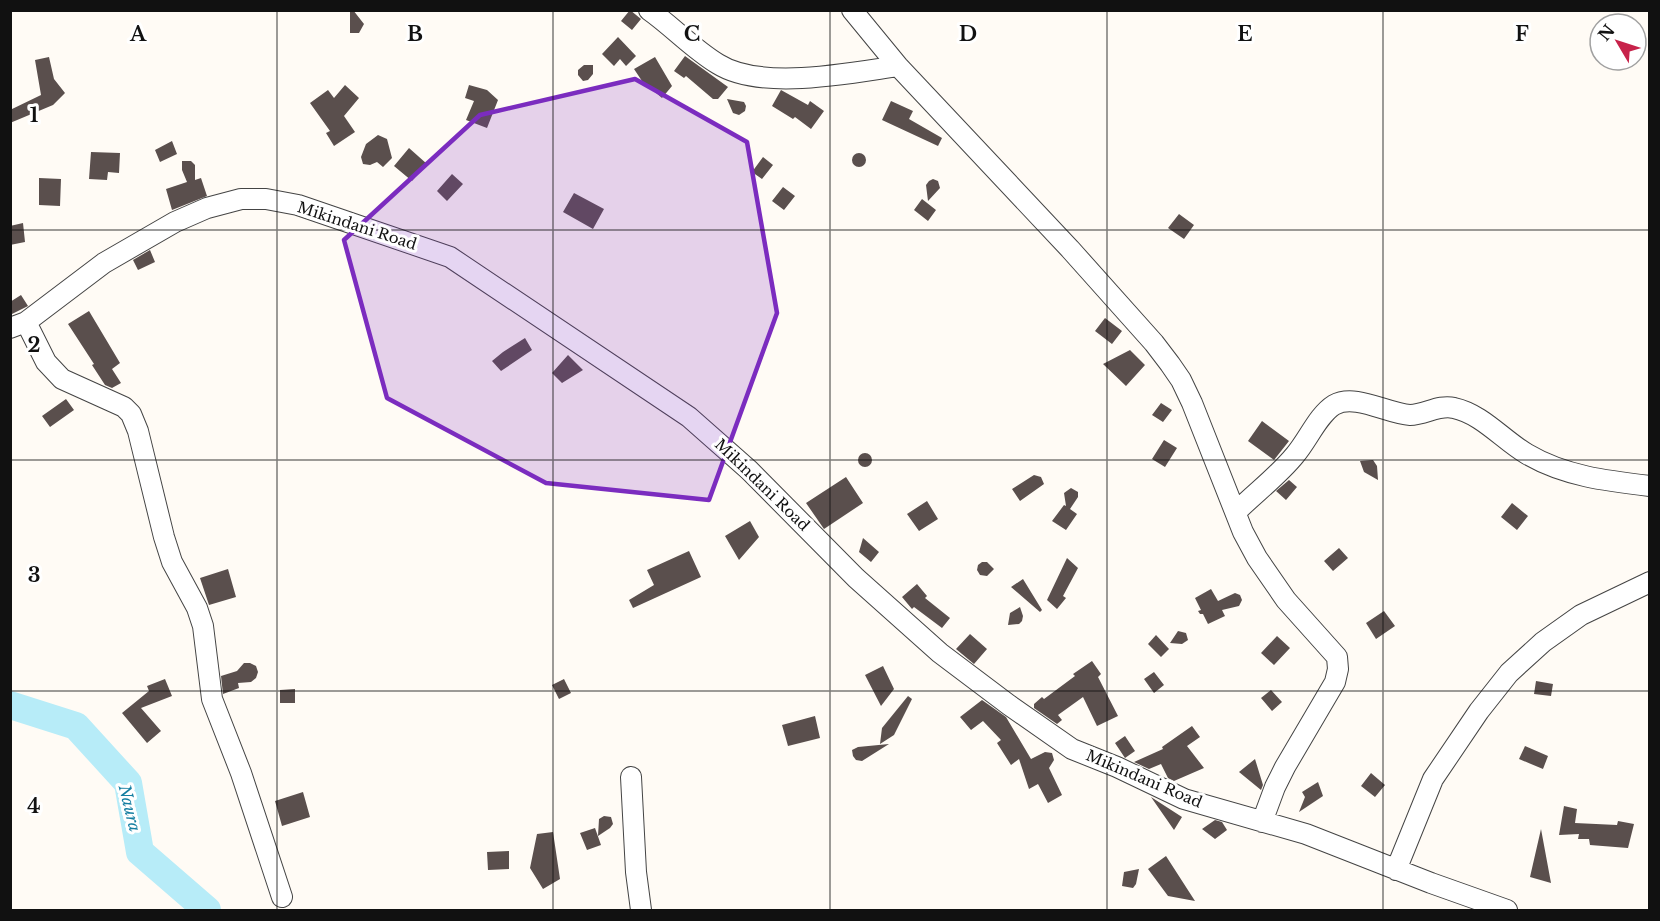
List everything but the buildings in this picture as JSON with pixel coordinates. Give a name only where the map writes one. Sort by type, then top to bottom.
[{"type":"street","points":[[649,10],[717,64],[736,73],[756,78],[832,74],[898,66]]},
{"type":"street","points":[[852,10],[898,66],[1019,194],[1154,343],[1181,381],[1208,440],[1243,532],[1266,572],[1286,600],[1337,657],[1338,669],[1328,695],[1280,777],[1262,822]]},
{"type":"street","name":"Mikindani Road","points":[[18,325],[104,263],[175,222],[207,208],[242,200],[266,200],[298,205],[450,257],[689,417],[749,470],[856,578],[932,646],[1018,711],[1072,748],[1184,799],[1306,834],[1396,870],[1507,910]]},
{"type":"street","points":[[18,325],[62,379],[115,402],[131,414],[138,430],[172,562],[197,608],[202,626],[212,699],[241,773],[282,897]]},
{"type":"street","points":[[1236,512],[1294,456],[1331,407],[1340,402],[1358,402],[1408,415],[1442,407],[1453,407],[1481,421],[1511,445],[1553,468],[1594,478],[1650,486]]},
{"type":"street","points":[[1396,870],[1433,780],[1479,711],[1509,673],[1543,642],[1581,615],[1650,582]]},
{"type":"street","points":[[631,777],[636,872],[641,910]]},
{"type":"highlighted area","points":[[635,79],[747,142],[777,313],[709,500],[546,483],[387,398],[344,240],[480,115]]},
{"type":"waterway","name":"Naura","points":[[10,705],[76,726],[128,783],[140,852],[207,910]]}]
